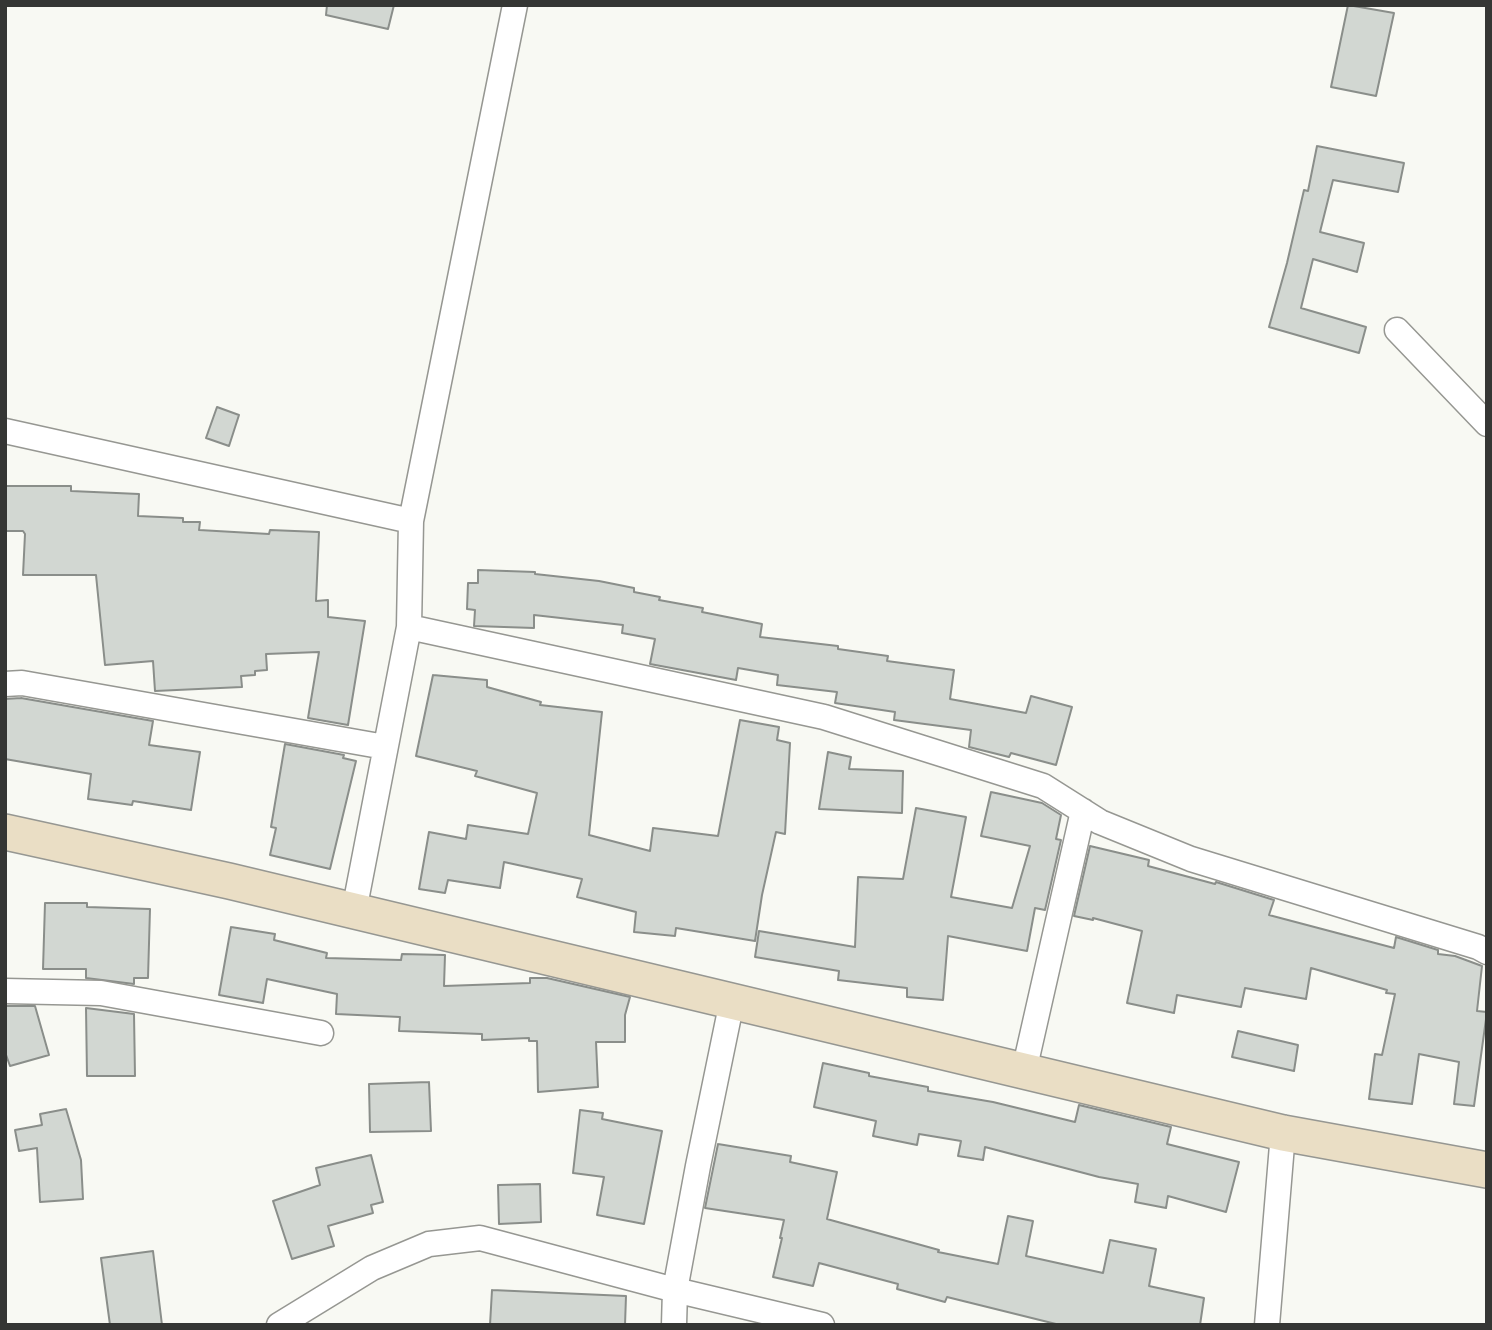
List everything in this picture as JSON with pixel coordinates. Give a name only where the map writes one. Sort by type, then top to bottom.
[{"type":"street","points":[[354,911],[409,627],[411,521],[515,5]]},
{"type":"street","points":[[1397,330],[1487,424]]},
{"type":"street","points":[[5,431],[411,521]]},
{"type":"street","points":[[409,627],[824,717],[1043,786],[1100,822],[1191,859],[1487,952]]},
{"type":"street","points":[[5,684],[22,683],[385,747]]},
{"type":"street","points":[[1024,1071],[1083,811]]},
{"type":"street","points":[[5,832],[354,911],[1283,1133],[1487,1170]]},
{"type":"street","points":[[5,991],[101,993],[321,1033]]},
{"type":"street","points":[[674,1325],[676,1290],[698,1166],[732,1001]]},
{"type":"street","points":[[1267,1325],[1283,1133]]},
{"type":"street","points":[[283,1324],[384,1263],[429,1244],[480,1238],[822,1325]]},
{"type":"building","points":[[327,5],[394,5],[388,29],[326,15]]},
{"type":"building","points":[[1348,5],[1394,13],[1376,96],[1331,87]]},
{"type":"building","points":[[1317,146],[1404,163],[1398,192],[1333,180],[1320,232],[1364,243],[1357,272],[1313,259],[1301,308],[1366,327],[1359,353],[1269,327],[1304,190],[1308,191]]},
{"type":"building","points":[[217,407],[239,415],[229,446],[206,438]]},
{"type":"building","points":[[5,486],[71,486],[71,491],[139,494],[138,516],[183,518],[183,522],[200,522],[199,530],[269,534],[270,530],[319,532],[316,601],[328,600],[328,617],[365,621],[348,725],[308,718],[319,652],[266,654],[267,670],[255,671],[255,675],[241,676],[242,687],[155,691],[153,661],[105,665],[96,575],[23,575],[25,534],[23,531],[5,531]]},
{"type":"building","points":[[478,570],[535,572],[634,588],[634,592],[660,597],[659,600],[703,608],[702,612],[762,624],[760,637],[838,646],[838,649],[888,656],[887,661],[954,670],[950,699],[1026,713],[1031,696],[1072,707],[1056,765],[1011,753],[1009,757],[969,747],[971,730],[894,720],[895,712],[835,703],[837,692],[777,685],[778,675],[738,668],[736,680],[650,664],[655,639],[622,633],[623,625],[534,615],[534,628],[474,626],[475,610],[467,609],[468,583],[478,583]]},
{"type":"building","points":[[433,675],[487,680],[487,687],[541,702],[540,705],[602,712],[589,835],[650,851],[653,828],[718,836],[740,720],[779,727],[777,740],[790,743],[785,834],[776,832],[755,941],[676,928],[675,936],[634,932],[636,912],[577,897],[582,879],[504,862],[500,888],[448,880],[445,893],[419,889],[429,832],[466,839],[468,825],[528,834],[537,793],[475,776],[477,771],[416,756]]},
{"type":"building","points":[[21,698],[153,721],[149,745],[200,752],[191,810],[133,801],[132,805],[88,799],[91,774],[5,759],[5,699]]},
{"type":"building","points":[[285,744],[344,755],[343,758],[356,761],[330,869],[270,855],[276,828],[271,827]]},
{"type":"building","points":[[828,752],[851,757],[849,769],[903,771],[902,813],[819,809]]},
{"type":"building","points":[[991,792],[1042,803],[1061,815],[1056,839],[1061,840],[1045,910],[1035,908],[1027,951],[948,936],[943,1000],[907,997],[907,988],[838,980],[839,971],[755,957],[759,931],[855,947],[858,877],[903,879],[916,808],[966,817],[951,897],[1012,908],[1030,846],[981,836]]},
{"type":"building","points":[[1090,846],[1149,860],[1148,866],[1215,884],[1216,882],[1274,900],[1269,915],[1394,948],[1396,937],[1438,950],[1438,954],[1455,956],[1482,966],[1477,1011],[1487,1012],[1474,1106],[1454,1104],[1459,1062],[1419,1054],[1412,1104],[1369,1099],[1375,1054],[1382,1055],[1395,994],[1386,993],[1387,990],[1311,968],[1306,999],[1245,988],[1241,1007],[1177,995],[1174,1013],[1127,1003],[1142,931],[1093,918],[1074,916]]},
{"type":"building","points":[[45,903],[87,903],[87,907],[150,909],[148,978],[134,978],[134,984],[86,978],[86,969],[43,969]]},
{"type":"building","points":[[231,927],[275,934],[274,940],[327,953],[326,958],[401,960],[402,954],[445,955],[444,986],[530,983],[530,978],[547,978],[630,997],[625,1015],[625,1042],[596,1042],[598,1087],[538,1092],[537,1041],[529,1041],[529,1038],[482,1040],[482,1034],[399,1031],[400,1017],[336,1014],[337,994],[267,979],[263,1003],[219,995]]},
{"type":"building","points":[[5,1006],[35,1006],[49,1055],[10,1066],[5,1052]]},
{"type":"building","points":[[86,1008],[134,1014],[135,1076],[87,1076]]},
{"type":"building","points":[[1238,1031],[1298,1045],[1294,1071],[1232,1057]]},
{"type":"building","points":[[823,1063],[869,1073],[869,1076],[928,1087],[928,1091],[993,1102],[1075,1122],[1079,1105],[1171,1127],[1167,1144],[1239,1162],[1226,1212],[1168,1196],[1166,1208],[1135,1202],[1138,1184],[1099,1177],[985,1147],[983,1160],[958,1156],[961,1141],[919,1134],[917,1145],[873,1136],[876,1121],[814,1107]]},
{"type":"building","points":[[429,1082],[431,1131],[370,1132],[369,1084]]},
{"type":"building","points":[[66,1109],[81,1160],[83,1199],[40,1202],[37,1148],[19,1151],[15,1130],[42,1125],[40,1114]]},
{"type":"building","points":[[580,1110],[603,1113],[602,1119],[662,1131],[644,1224],[597,1215],[604,1177],[573,1173]]},
{"type":"building","points":[[718,1144],[791,1156],[790,1162],[837,1172],[827,1219],[939,1250],[938,1252],[998,1264],[1008,1216],[1033,1221],[1026,1256],[1103,1273],[1110,1240],[1156,1249],[1149,1286],[1204,1298],[1200,1325],[1060,1325],[947,1297],[945,1302],[897,1289],[898,1284],[819,1263],[813,1286],[773,1277],[784,1220],[705,1208]]},
{"type":"building","points":[[371,1155],[383,1202],[371,1205],[373,1213],[328,1226],[334,1246],[292,1259],[273,1201],[320,1185],[316,1168]]},
{"type":"building","points":[[540,1184],[541,1222],[499,1224],[498,1185]]},
{"type":"building","points":[[153,1251],[162,1325],[110,1325],[101,1258]]},
{"type":"building","points":[[492,1290],[626,1296],[625,1325],[490,1325]]}]
